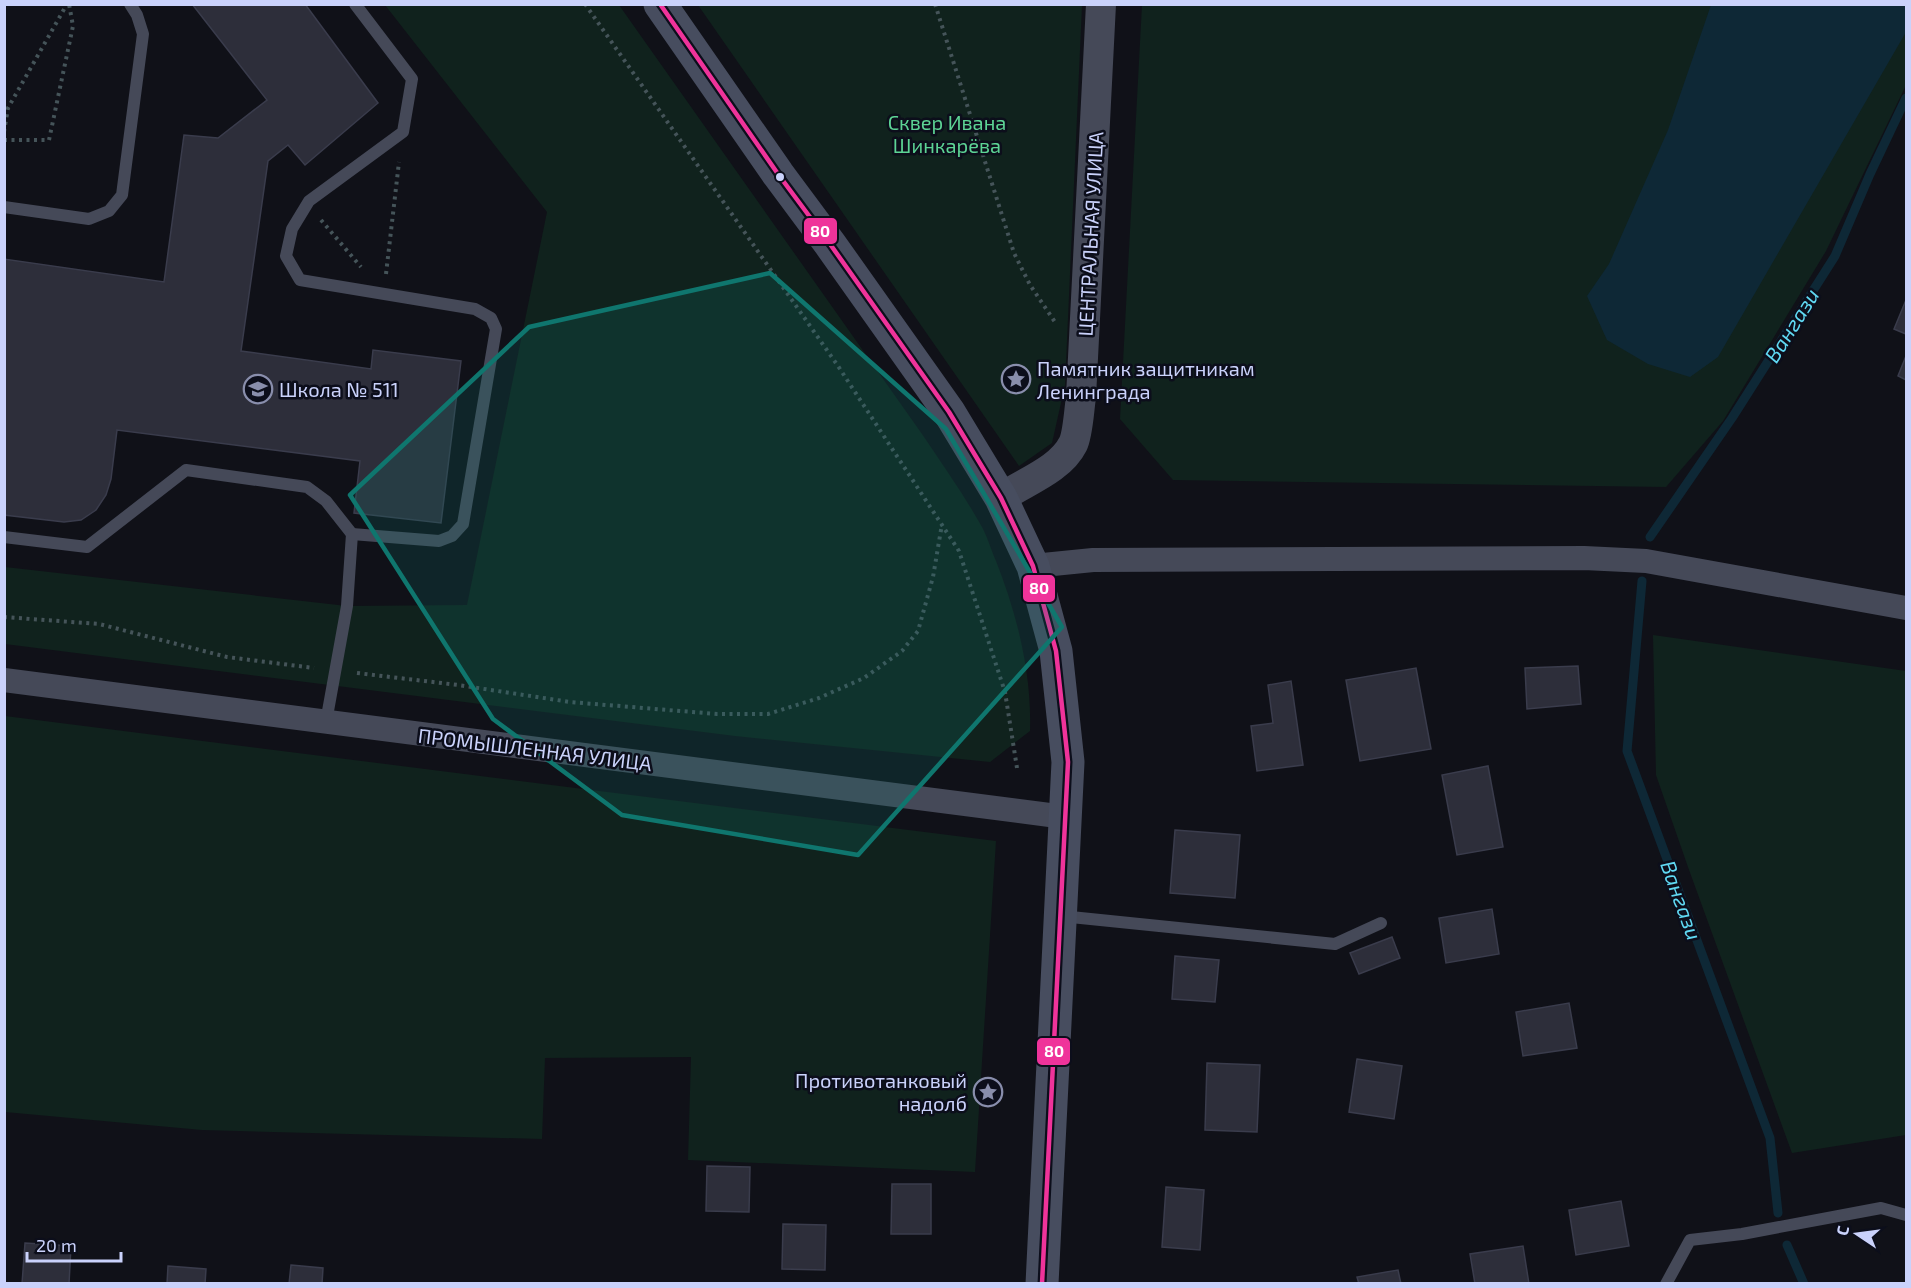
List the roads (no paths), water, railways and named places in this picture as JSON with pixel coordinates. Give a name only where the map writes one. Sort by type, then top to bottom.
[{"type":"main road","points":[[660,4],[777,174],[830,244],[949,412],[1001,498],[1034,566],[1056,651],[1068,762],[1042,1284]]},
{"type":"street","name":"ЦЕНТРАЛЬНАЯ УЛИЦА","points":[[1001,498],[1051,470],[1073,444],[1081,397],[1101,4]]},
{"type":"street","points":[[1034,566],[1093,560],[1584,558],[1646,561],[1906,608]]},
{"type":"street","name":"ПРОМЫШЛЕННАЯ УЛИЦА","points":[[4,680],[1065,817]]},
{"type":"lane","points":[[4,207],[89,219],[109,211],[122,195],[143,34],[137,15],[130,4]]},
{"type":"lane","points":[[352,534],[439,541],[452,536],[463,524],[496,329],[491,318],[475,309],[300,280],[286,256],[292,228],[309,201],[403,132],[412,79],[355,4]]},
{"type":"lane","points":[[4,537],[87,547],[186,470],[307,487],[326,501],[352,534],[347,606],[326,722]]},
{"type":"lane","points":[[1060,915],[1335,944],[1381,923]]},
{"type":"lane","points":[[1666,1284],[1690,1240],[1742,1234],[1881,1208],[1906,1215]]},
{"type":"water","points":[[1711,5],[1906,5],[1906,32],[1718,357],[1690,377],[1648,364],[1607,340],[1587,296],[1609,264],[1668,130]]},
{"type":"waterway","name":"Вангази","points":[[1650,537],[1732,418],[1835,256],[1906,98]]},
{"type":"waterway","name":"Вангази","points":[[1642,581],[1627,751],[1770,1138],[1778,1213]]},
{"type":"waterway","name":"Вангази","points":[[1787,1245],[1804,1284]]},
{"type":"place","name":"Памятник защитникам Ленинграда","points":[[1016,379]]},
{"type":"place","name":"Школа № 511","points":[[258,389]]},
{"type":"place","name":"Противотанковый надолб","points":[[988,1092]]},
{"type":"park label","name":"Сквер Ивана Шинкарёва","points":[[947,134]]}]
